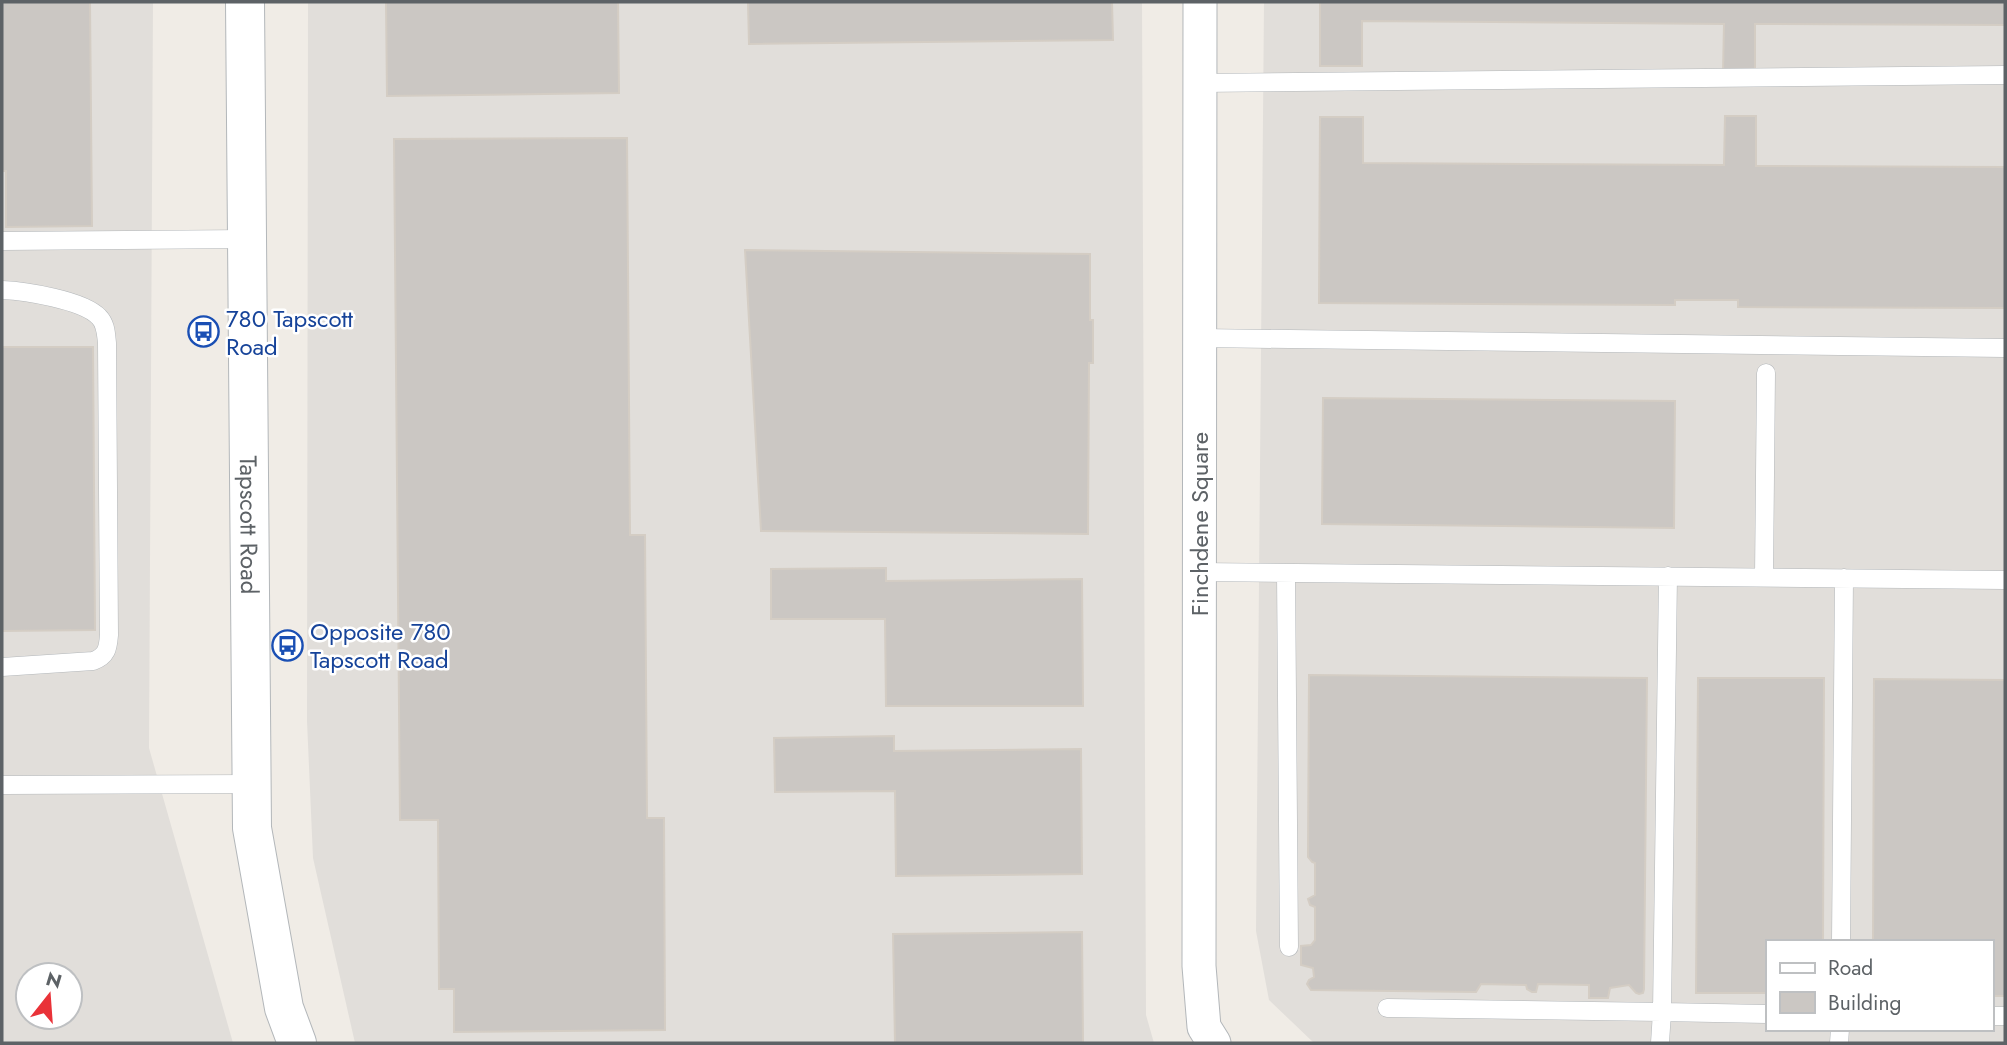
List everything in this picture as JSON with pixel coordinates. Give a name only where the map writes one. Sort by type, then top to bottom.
[{"type":"street","name":"Tapscott Road","points":[[245,2],[252,828],[284,1007],[297,1043]]},
{"type":"street","name":"Finchdene Square","points":[[1200,2],[1199,966],[1204,1027],[1214,1043]]},
{"type":"lane","points":[[1200,83],[2005,75]]},
{"type":"lane","points":[[2,241],[247,239]]},
{"type":"lane","points":[[2,290],[45,296],[79,306],[97,315],[104,325],[107,343],[109,635],[106,654],[101,659],[2,667]]},
{"type":"lane","points":[[1200,338],[2005,348]]},
{"type":"lane","points":[[1764,577],[1766,373]]},
{"type":"lane","points":[[1199,572],[2005,580]]},
{"type":"lane","points":[[1286,573],[1289,947]]},
{"type":"lane","points":[[1660,1043],[1668,576]]},
{"type":"lane","points":[[1841,940],[1844,578]]},
{"type":"lane","points":[[2,785],[251,784]]},
{"type":"lane","points":[[1387,1008],[1766,1014]]},
{"type":"shaded area","points":[[2,2],[153,2],[149,748],[233,1043],[2,1043]]},
{"type":"shaded area","points":[[308,2],[1142,2],[1146,1015],[1154,1043],[355,1043],[313,858],[307,721]]},
{"type":"shaded area","points":[[1264,2],[2005,2],[2005,1043],[1314,1043],[1269,1000],[1256,931]]},
{"type":"building","points":[[2,2],[90,2],[92,226],[6,227],[6,171],[2,171]]},
{"type":"building","points":[[386,2],[618,2],[619,93],[387,96]]},
{"type":"building","points":[[748,2],[1112,2],[1113,40],[749,44]]},
{"type":"building","points":[[1320,2],[2005,2],[2005,25],[1755,24],[1755,73],[1723,73],[1724,24],[1362,21],[1362,66],[1320,66]]},
{"type":"building","points":[[1725,116],[1756,116],[1756,166],[2005,167],[2005,308],[1738,307],[1738,300],[1675,300],[1675,305],[1319,303],[1320,117],[1363,117],[1363,163],[1724,165]]},
{"type":"building","points":[[627,138],[630,535],[645,535],[647,818],[664,818],[665,1030],[454,1032],[454,989],[439,989],[438,820],[400,820],[394,139]]},
{"type":"building","points":[[745,250],[1090,254],[1093,363],[1089,363],[1088,534],[761,531]]},
{"type":"building","points":[[2,347],[93,347],[95,630],[2,631]]},
{"type":"building","points":[[1323,398],[1675,401],[1674,528],[1322,524]]},
{"type":"building","points":[[886,568],[886,581],[1082,579],[1083,706],[886,706],[885,619],[771,619],[771,569]]},
{"type":"building","points":[[1309,675],[1647,678],[1643,993],[1636,993],[1629,985],[1610,988],[1608,998],[1589,998],[1589,985],[1538,984],[1536,992],[1527,989],[1526,985],[1481,984],[1476,992],[1311,990],[1307,984],[1314,977],[1313,968],[1301,965],[1301,946],[1311,945],[1315,940],[1315,907],[1310,905],[1308,899],[1315,895],[1315,863],[1308,857]]},
{"type":"building","points":[[1698,678],[1824,678],[1823,940],[1766,940],[1766,993],[1696,993]]},
{"type":"building","points":[[1874,679],[2005,680],[2005,996],[1993,996],[1993,940],[1873,940]]},
{"type":"building","points":[[894,736],[894,751],[1081,749],[1082,874],[896,876],[895,791],[775,792],[774,738]]},
{"type":"building","points":[[1082,932],[1083,1043],[895,1043],[893,934]]},
{"type":"place","name":"780 Tapscott Road","points":[[203,332]]},
{"type":"place","name":"Opposite 780 Tapscott Road","points":[[287,645]]}]
